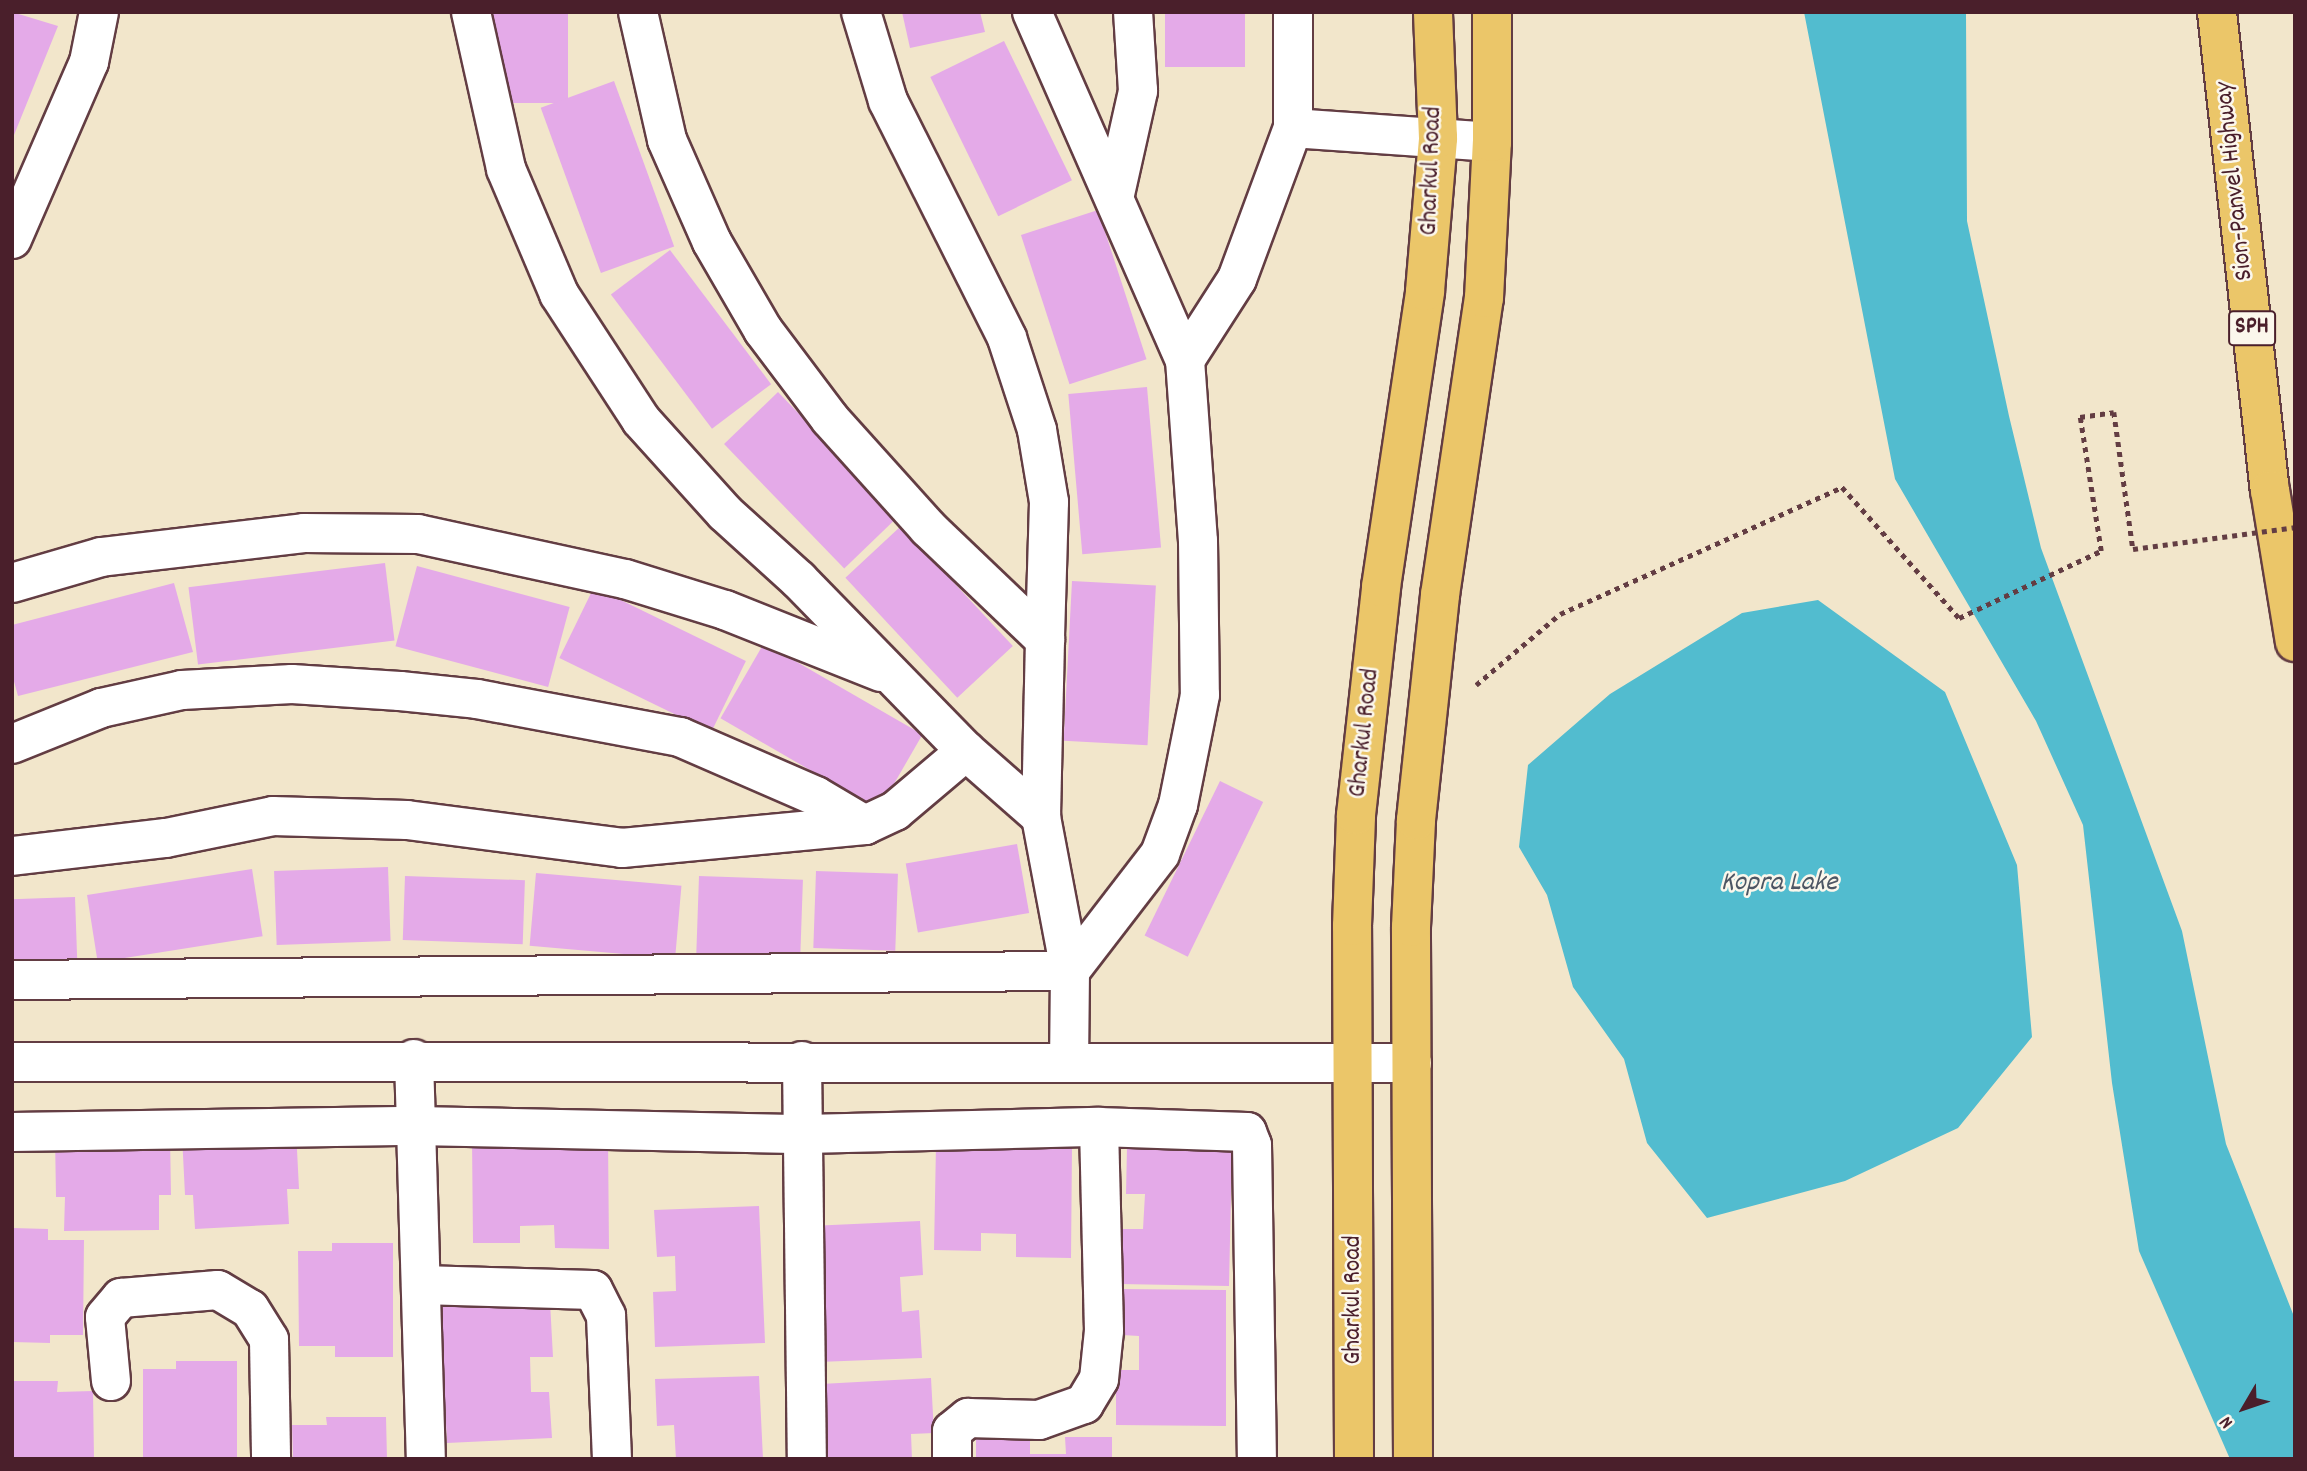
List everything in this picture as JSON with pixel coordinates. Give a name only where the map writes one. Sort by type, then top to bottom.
[{"type":"main road","name":"Gharkul Road","points":[[1354,1459],[1353,1063],[1356,815],[1381,587],[1425,291],[1438,138],[1433,12]]},
{"type":"main road","points":[[1413,1459],[1411,927],[1425,729],[1484,298],[1492,142],[1492,12]]},
{"type":"main road","name":"Sion-Panvel Highway","points":[[2217,12],[2270,490],[2295,642]]},
{"type":"street","points":[[12,239],[89,61],[99,12]]},
{"type":"street","points":[[471,12],[506,169],[559,294],[640,420],[725,513],[800,580],[966,751],[1041,817]]},
{"type":"street","points":[[638,12],[667,140],[712,242],[763,330],[830,419],[893,488],[1045,640]]},
{"type":"street","points":[[860,12],[888,101],[1007,338],[1037,430],[1049,502],[1041,817],[1070,971],[1069,1063]]},
{"type":"street","points":[[1032,12],[1115,194],[1185,360],[1198,541],[1199,695],[1178,805],[1160,854],[1070,971]]},
{"type":"street","points":[[1115,194],[1139,91],[1133,12]]},
{"type":"street","points":[[1185,360],[1237,279],[1293,128],[1293,12]]},
{"type":"street","points":[[1293,128],[1492,142]]},
{"type":"street","points":[[12,583],[128,554],[304,533],[418,534],[625,579],[725,610],[892,677]]},
{"type":"street","points":[[12,744],[101,708],[182,690],[292,684],[400,691],[477,699],[680,737],[816,796],[864,825]]},
{"type":"street","points":[[12,856],[166,838],[273,816],[407,820],[622,848],[864,825],[895,811],[966,751]]},
{"type":"street","points":[[12,979],[1070,971]]},
{"type":"street","points":[[12,1062],[414,1059],[1412,1063]]},
{"type":"street","points":[[414,1059],[426,1459]]},
{"type":"street","points":[[802,1061],[807,1459]]},
{"type":"street","points":[[12,1132],[416,1126],[805,1134],[1099,1127],[1247,1132],[1252,1145],[1258,1459]]},
{"type":"street","points":[[952,1459],[952,1431],[968,1418],[1039,1420],[1084,1404],[1100,1378],[1104,1331],[1099,1127]]},
{"type":"street","points":[[421,1285],[593,1290],[606,1317],[612,1459]]},
{"type":"street","points":[[111,1381],[106,1317],[121,1298],[218,1290],[250,1309],[269,1339],[271,1459]]},
{"type":"path","points":[[1425,729],[1560,614],[1842,487],[1959,618],[2101,551],[2080,417],[2114,412],[2133,549],[2295,527]]},
{"type":"water","points":[[1804,12],[1966,12],[1967,221],[2009,416],[2041,548],[2182,931],[2226,1144],[2295,1319],[2295,1459],[2230,1459],[2139,1251],[2112,1083],[2083,825],[2036,721],[1895,479]]},
{"type":"water","name":"Kopra Lake","points":[[1818,600],[1945,692],[2017,865],[2032,1037],[1958,1128],[1845,1181],[1707,1218],[1647,1143],[1624,1059],[1573,987],[1547,895],[1519,847],[1528,765],[1610,694],[1742,613]]},
{"type":"building","points":[[12,12],[58,26],[12,140]]},
{"type":"building","points":[[490,12],[568,12],[568,103],[490,103]]},
{"type":"building","points":[[902,12],[980,12],[985,32],[910,48]]},
{"type":"building","points":[[1165,12],[1245,12],[1245,67],[1165,67]]},
{"type":"building","points":[[1004,41],[1072,180],[998,216],[930,77]]},
{"type":"building","points":[[614,81],[674,246],[601,273],[541,108]]},
{"type":"building","points":[[1098,210],[1147,359],[1069,384],[1021,235]]},
{"type":"building","points":[[670,250],[771,384],[712,429],[611,295]]},
{"type":"building","points":[[1147,387],[1161,547],[1082,554],[1068,394]]},
{"type":"building","points":[[778,392],[898,516],[844,569],[724,444]]},
{"type":"building","points":[[901,526],[1013,646],[957,698],[845,578]]},
{"type":"building","points":[[385,563],[395,640],[198,665],[188,587]]},
{"type":"building","points":[[417,566],[570,607],[548,687],[396,646]]},
{"type":"building","points":[[1072,581],[1156,585],[1148,745],[1064,741]]},
{"type":"building","points":[[174,583],[193,652],[18,696],[12,674],[12,625]]},
{"type":"building","points":[[594,587],[746,661],[711,732],[559,658]]},
{"type":"building","points":[[764,643],[922,734],[879,810],[720,718]]},
{"type":"building","points":[[1220,781],[1263,802],[1188,957],[1145,936]]},
{"type":"building","points":[[1017,844],[1029,913],[918,933],[906,864]]},
{"type":"building","points":[[388,867],[391,941],[277,945],[274,871]]},
{"type":"building","points":[[252,869],[263,936],[98,962],[87,895]]},
{"type":"building","points":[[816,871],[898,874],[895,951],[813,948]]},
{"type":"building","points":[[536,873],[681,886],[675,958],[530,946]]},
{"type":"building","points":[[405,876],[525,880],[523,944],[403,940]]},
{"type":"building","points":[[699,876],[803,880],[800,957],[696,953]]},
{"type":"building","points":[[75,897],[77,967],[14,969],[12,899]]},
{"type":"building","points":[[296,1130],[299,1189],[287,1189],[289,1224],[195,1229],[193,1195],[185,1195],[182,1135]]},
{"type":"building","points":[[55,1136],[170,1136],[171,1195],[159,1195],[159,1230],[64,1231],[65,1197],[56,1197]]},
{"type":"building","points":[[608,1138],[609,1249],[555,1248],[554,1225],[520,1226],[520,1243],[473,1243],[472,1139]]},
{"type":"building","points":[[936,1145],[1072,1147],[1071,1258],[1016,1257],[1016,1234],[981,1233],[981,1251],[934,1250]]},
{"type":"building","points":[[1127,1147],[1232,1149],[1229,1286],[1120,1284],[1120,1229],[1143,1229],[1145,1194],[1126,1194]]},
{"type":"building","points":[[759,1206],[765,1343],[655,1347],[653,1292],[676,1291],[675,1256],[657,1257],[654,1210]]},
{"type":"building","points":[[920,1221],[923,1275],[900,1277],[902,1312],[919,1310],[922,1358],[818,1362],[810,1226]]},
{"type":"building","points":[[12,1228],[48,1229],[48,1240],[84,1240],[83,1335],[50,1335],[50,1343],[12,1342]]},
{"type":"building","points":[[332,1243],[393,1243],[393,1357],[335,1357],[335,1346],[299,1346],[298,1251],[332,1251]]},
{"type":"building","points":[[1122,1289],[1226,1290],[1226,1426],[1116,1425],[1116,1370],[1139,1370],[1139,1336],[1122,1335]]},
{"type":"building","points":[[550,1302],[553,1357],[530,1357],[531,1392],[549,1392],[552,1438],[447,1443],[440,1307]]},
{"type":"building","points":[[176,1361],[237,1361],[237,1459],[143,1459],[143,1369],[176,1369]]},
{"type":"building","points":[[759,1376],[763,1459],[676,1459],[674,1425],[657,1426],[655,1379]]},
{"type":"building","points":[[931,1378],[934,1433],[911,1434],[912,1459],[825,1459],[821,1384]]},
{"type":"building","points":[[12,1381],[58,1381],[57,1392],[93,1391],[94,1459],[12,1459]]},
{"type":"building","points":[[326,1417],[386,1417],[387,1459],[293,1459],[292,1425],[327,1425]]},
{"type":"building","points":[[976,1430],[1030,1430],[1030,1454],[1066,1454],[1065,1437],[1112,1437],[1112,1459],[976,1459]]}]
